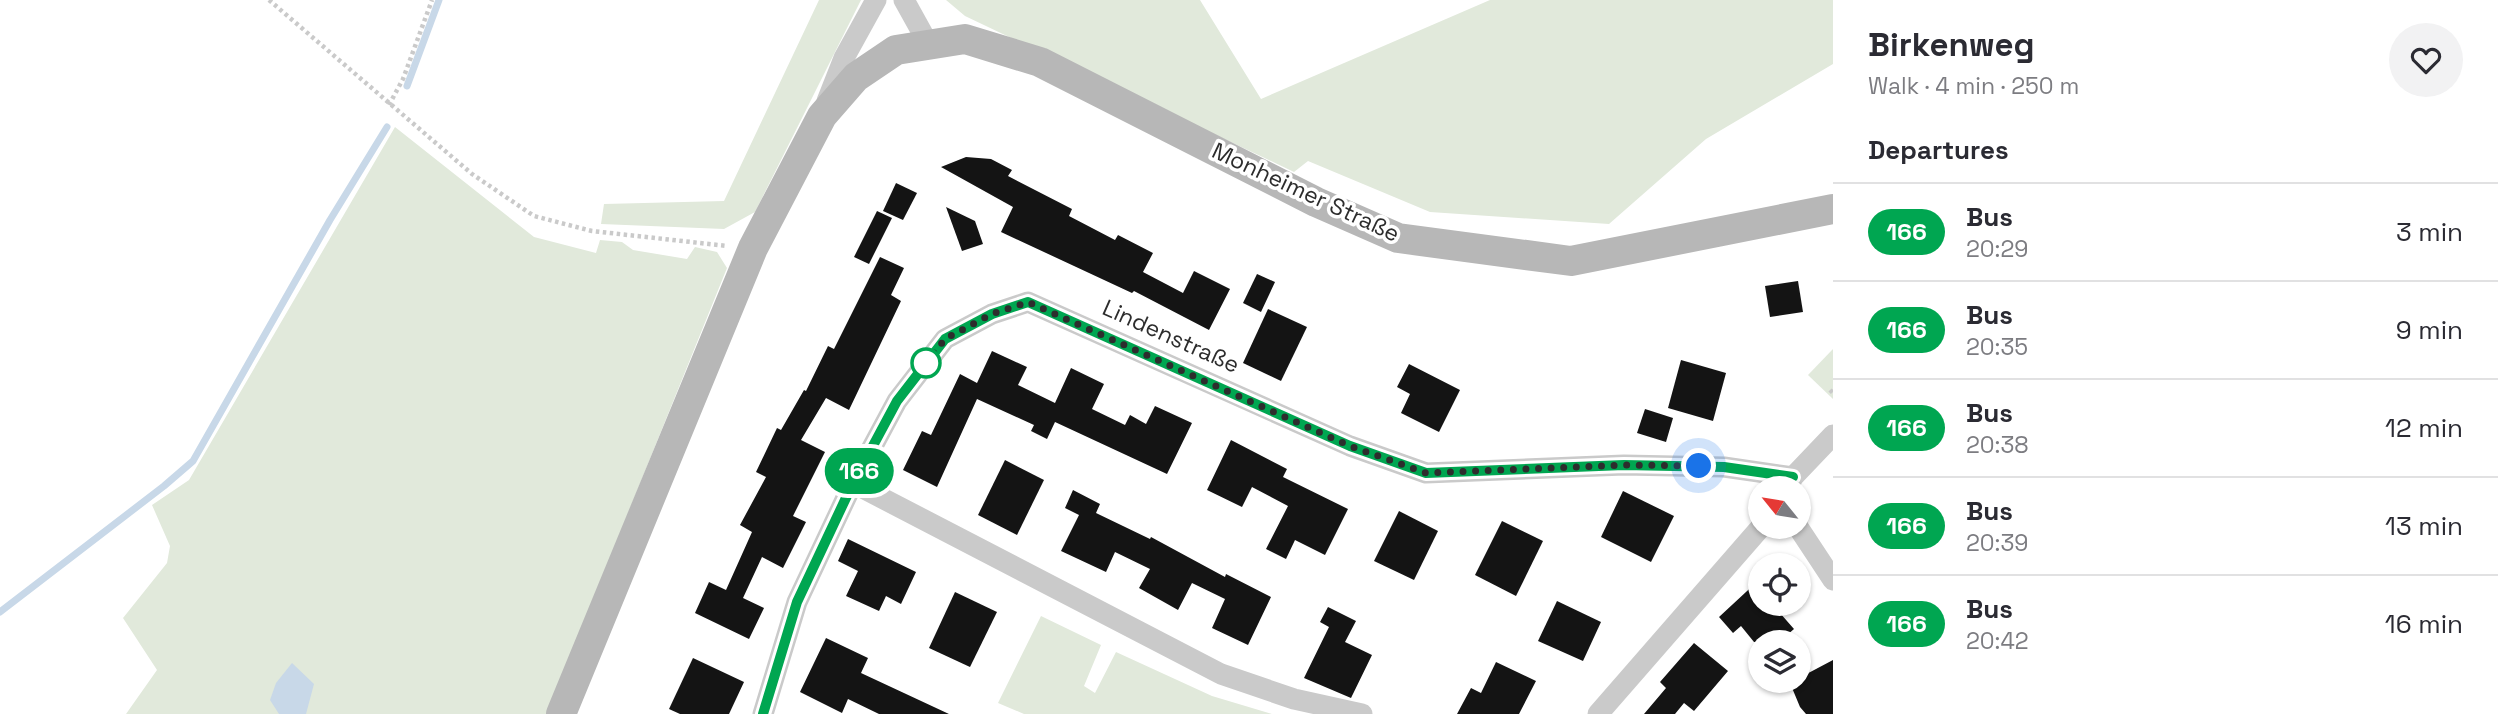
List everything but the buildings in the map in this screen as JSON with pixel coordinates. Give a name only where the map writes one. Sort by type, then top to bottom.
[{"type":"main road","name":"Monheimer Straße","points":[[561,714],[753,248],[822,116],[856,77],[896,50],[965,39],[1040,62],[1316,202],[1398,238],[1571,261],[1833,209]]},
{"type":"street","points":[[822,116],[844,58],[876,0]]},
{"type":"street","points":[[904,0],[929,45]]},
{"type":"street","name":"Lindenstraße","points":[[763,714],[797,602],[853,483],[897,401],[945,339],[992,314],[1028,302],[1350,446],[1426,473],[1624,465],[1724,467],[1762,476]]},
{"type":"street","points":[[1797,476],[1833,435]]},
{"type":"street","points":[[853,483],[1221,674],[1294,699],[1362,714]]},
{"type":"street","points":[[1598,714],[1751,539]]},
{"type":"street","points":[[1806,539],[1833,580]]},
{"type":"path","points":[[269,0],[472,174],[534,216],[592,231],[753,248]]},
{"type":"path","points":[[389,105],[403,79],[432,0]]},
{"type":"shaded area","points":[[819,0],[861,0],[755,212],[724,229],[601,224],[604,204],[724,201]]},
{"type":"shaded area","points":[[946,0],[1200,0],[1261,99],[1490,0],[1833,0],[1833,64],[1706,139],[1609,224],[1430,212],[1308,161],[1294,172],[965,16]]},
{"type":"shaded area","points":[[395,127],[534,237],[596,253],[600,240],[622,242],[633,250],[687,259],[695,247],[717,252],[727,268],[547,714],[126,714],[157,670],[123,618],[167,563],[170,546],[152,505],[189,480]]},
{"type":"shaded area","points":[[1833,349],[1833,399],[1808,375]]},
{"type":"shaded area","points":[[1041,616],[1101,645],[1084,686],[1095,693],[1116,652],[1212,696],[1272,714],[1024,714],[998,703]]},
{"type":"water","points":[[292,663],[314,684],[306,714],[279,714],[270,700],[276,683]]},
{"type":"waterway","points":[[407,86],[439,0]]},
{"type":"waterway","points":[[0,612],[193,461],[330,220],[387,127]]},
{"type":"bus line","name":"166","points":[[763,714],[797,602],[853,483],[897,401],[945,339],[992,314],[1028,302],[1350,446],[1426,473],[1624,465],[1724,467],[1786,476]]},
{"type":"route","points":[[926,363],[945,339],[992,314],[1028,302],[1350,446],[1426,473],[1624,465],[1699,466]]}]
